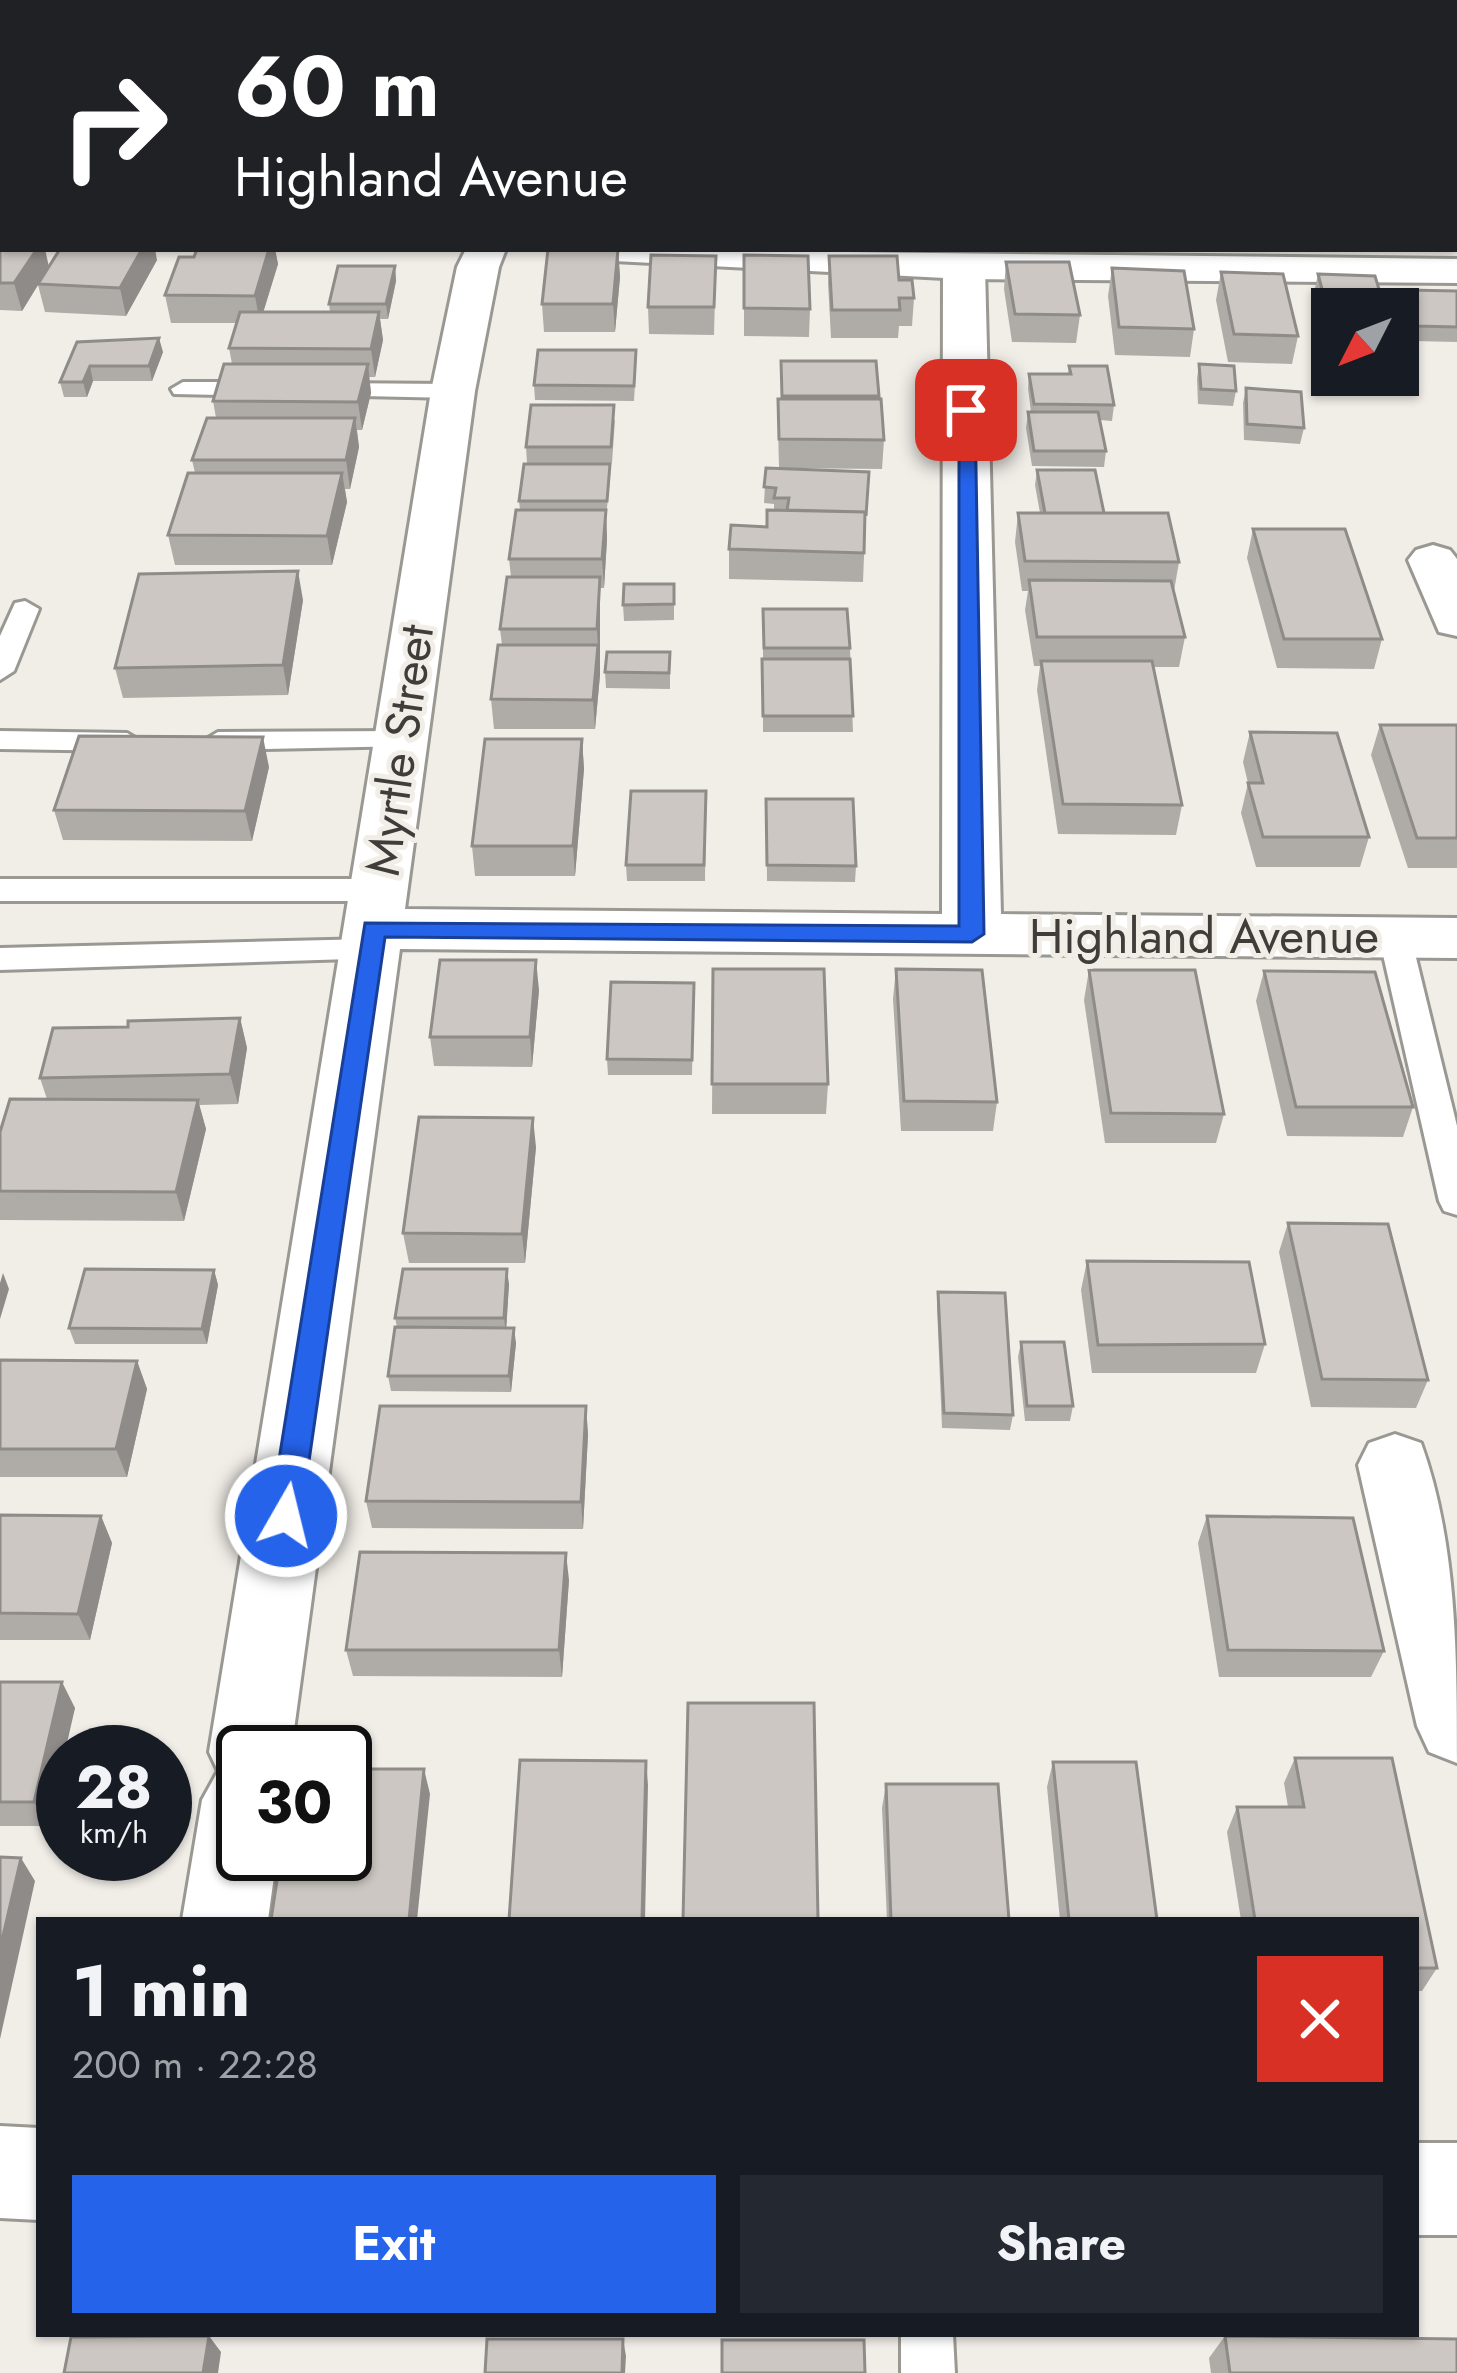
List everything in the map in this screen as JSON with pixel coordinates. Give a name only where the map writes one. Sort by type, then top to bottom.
[{"type":"street","name":"Myrtle Street","points":[[254,1725],[454,391],[485,252]]},
{"type":"street","points":[[726,252],[964,267],[1363,258],[1457,271]]},
{"type":"street","points":[[964,267],[972,934]]},
{"type":"street","points":[[1433,560],[1457,621]]},
{"type":"street","name":"Highland Avenue","points":[[375,923],[1457,938]]},
{"type":"street","points":[[1395,1465],[1457,1726]]},
{"type":"street","points":[[225,1917],[231,1881]]},
{"type":"street","points":[[0,2172],[36,2174]]},
{"type":"street","points":[[1419,2189],[1457,2189]]},
{"type":"lane","points":[[183,389],[454,391]]},
{"type":"lane","points":[[0,671],[25,609]]},
{"type":"lane","points":[[0,740],[400,740]]},
{"type":"lane","points":[[0,890],[375,923]]},
{"type":"lane","points":[[0,959],[375,923]]},
{"type":"lane","points":[[1395,938],[1457,1202]]},
{"type":"lane","points":[[926,2337],[928,2373]]},
{"type":"building","points":[[0,252],[35,252],[14,283],[0,283]]},
{"type":"building","points":[[58,252],[140,252],[120,288],[38,284]]},
{"type":"building","points":[[196,252],[268,252],[255,296],[165,295],[179,257],[194,257]]},
{"type":"building","points":[[548,252],[618,252],[613,304],[542,304]]},
{"type":"building","points":[[651,255],[716,256],[714,307],[648,307]]},
{"type":"building","points":[[744,255],[808,256],[810,309],[744,308]]},
{"type":"building","points":[[829,256],[897,256],[899,280],[912,280],[914,298],[899,298],[900,310],[832,310]]},
{"type":"building","points":[[1006,262],[1069,262],[1080,315],[1015,314]]},
{"type":"building","points":[[338,266],[395,266],[386,304],[329,304]]},
{"type":"building","points":[[1112,268],[1184,271],[1194,329],[1119,327]]},
{"type":"building","points":[[1221,272],[1283,274],[1298,336],[1234,334]]},
{"type":"building","points":[[1318,274],[1375,276],[1379,288],[1322,288]]},
{"type":"building","points":[[1419,290],[1457,291],[1457,327],[1419,326]]},
{"type":"building","points":[[240,312],[379,312],[371,349],[229,348]]},
{"type":"building","points":[[159,338],[149,366],[90,366],[83,382],[60,382],[77,342]]},
{"type":"building","points":[[538,350],[636,350],[634,386],[534,385]]},
{"type":"building","points":[[781,361],[876,361],[879,396],[782,396]]},
{"type":"building","points":[[224,364],[368,364],[358,402],[213,401]]},
{"type":"building","points":[[1199,364],[1234,366],[1236,391],[1201,389]]},
{"type":"building","points":[[1069,366],[1107,366],[1114,405],[1034,404],[1029,374],[1071,374]]},
{"type":"building","points":[[1246,388],[1301,392],[1304,428],[1247,424]]},
{"type":"building","points":[[778,399],[881,399],[884,440],[779,439]]},
{"type":"building","points":[[531,405],[614,405],[611,447],[526,447]]},
{"type":"building","points":[[1028,412],[1098,412],[1106,451],[1034,451]]},
{"type":"building","points":[[207,418],[355,418],[346,460],[192,460]]},
{"type":"building","points":[[524,464],[610,464],[607,501],[519,501]]},
{"type":"building","points":[[766,468],[869,472],[866,516],[865,512],[787,510],[789,498],[774,498],[776,488],[764,487]]},
{"type":"building","points":[[1037,470],[1095,470],[1104,513],[1045,513]]},
{"type":"building","points":[[188,473],[342,473],[327,536],[168,535]]},
{"type":"building","points":[[516,510],[606,510],[602,559],[509,559]]},
{"type":"building","points":[[767,510],[865,512],[864,553],[729,549],[731,525],[767,527]]},
{"type":"building","points":[[1018,513],[1168,513],[1179,562],[1025,561]]},
{"type":"building","points":[[1253,529],[1345,529],[1382,639],[1284,639]]},
{"type":"building","points":[[298,571],[283,665],[115,668],[139,574]]},
{"type":"building","points":[[507,577],[600,577],[597,629],[500,629]]},
{"type":"building","points":[[1029,580],[1171,581],[1185,637],[1037,637]]},
{"type":"building","points":[[624,584],[674,584],[674,604],[623,605]]},
{"type":"building","points":[[763,609],[847,609],[850,648],[764,648]]},
{"type":"building","points":[[498,645],[598,645],[593,700],[491,699]]},
{"type":"building","points":[[607,652],[670,652],[669,673],[605,672]]},
{"type":"building","points":[[762,659],[850,659],[853,716],[763,716]]},
{"type":"building","points":[[1041,661],[1152,661],[1182,805],[1063,804]]},
{"type":"building","points":[[1380,725],[1457,725],[1457,838],[1417,838]]},
{"type":"building","points":[[1250,732],[1337,733],[1369,837],[1263,837],[1248,783],[1263,783]]},
{"type":"building","points":[[79,736],[263,737],[245,811],[54,810]]},
{"type":"building","points":[[485,739],[582,739],[573,846],[472,846]]},
{"type":"building","points":[[631,791],[706,791],[704,865],[626,865]]},
{"type":"building","points":[[766,799],[853,799],[856,866],[767,865]]},
{"type":"building","points":[[440,960],[536,960],[530,1037],[430,1037]]},
{"type":"building","points":[[713,969],[824,969],[828,1084],[712,1084]]},
{"type":"building","points":[[896,969],[982,970],[997,1102],[904,1101]]},
{"type":"building","points":[[1089,970],[1195,970],[1224,1114],[1111,1113]]},
{"type":"building","points":[[1264,971],[1375,972],[1413,1107],[1296,1107]]},
{"type":"building","points":[[611,982],[694,983],[692,1060],[607,1059]]},
{"type":"building","points":[[240,1018],[230,1074],[40,1078],[53,1028]]},
{"type":"building","points":[[10,1099],[198,1100],[176,1192],[0,1191],[0,1132]]},
{"type":"building","points":[[419,1117],[533,1118],[522,1234],[403,1233]]},
{"type":"building","points":[[1288,1223],[1388,1224],[1428,1380],[1322,1379]]},
{"type":"building","points":[[1087,1261],[1249,1262],[1265,1344],[1098,1345]]},
{"type":"building","points":[[85,1269],[214,1270],[202,1329],[69,1328]]},
{"type":"building","points":[[403,1269],[507,1269],[504,1318],[395,1318]]},
{"type":"building","points":[[938,1292],[1005,1293],[1013,1415],[944,1413]]},
{"type":"building","points":[[395,1327],[514,1328],[509,1376],[388,1376]]},
{"type":"building","points":[[1021,1342],[1064,1342],[1073,1406],[1027,1406]]},
{"type":"building","points":[[0,1360],[137,1361],[116,1449],[0,1449]]},
{"type":"building","points":[[380,1406],[586,1406],[581,1502],[366,1501]]},
{"type":"building","points":[[0,1515],[101,1516],[78,1614],[0,1613]]},
{"type":"building","points":[[1207,1516],[1353,1518],[1384,1651],[1228,1650]]},
{"type":"building","points":[[360,1552],[566,1553],[559,1650],[346,1650]]},
{"type":"building","points":[[0,1682],[62,1682],[52,1725],[36,1725],[34,1802],[0,1802]]},
{"type":"building","points":[[688,1703],[814,1703],[818,1917],[683,1917]]},
{"type":"building","points":[[1295,1758],[1392,1758],[1437,1968],[1419,1968],[1419,1917],[1255,1917],[1237,1807],[1304,1807]]},
{"type":"building","points":[[520,1760],[646,1761],[642,1917],[509,1917]]},
{"type":"building","points":[[1053,1762],[1136,1762],[1157,1917],[1069,1917]]},
{"type":"building","points":[[372,1769],[424,1769],[409,1917],[271,1917],[277,1881],[372,1881]]},
{"type":"building","points":[[886,1784],[998,1784],[1009,1917],[891,1917]]},
{"type":"building","points":[[0,1857],[21,1858],[0,1949]]},
{"type":"building","points":[[71,2337],[209,2337],[203,2373],[64,2373]]},
{"type":"building","points":[[1225,2337],[1457,2339],[1457,2373],[1230,2373]]},
{"type":"building","points":[[487,2339],[623,2339],[622,2373],[485,2373]]},
{"type":"building","points":[[722,2340],[864,2340],[865,2373],[722,2373]]},
{"type":"route","points":[[286,1516],[374,929],[972,934],[966,410]]}]
